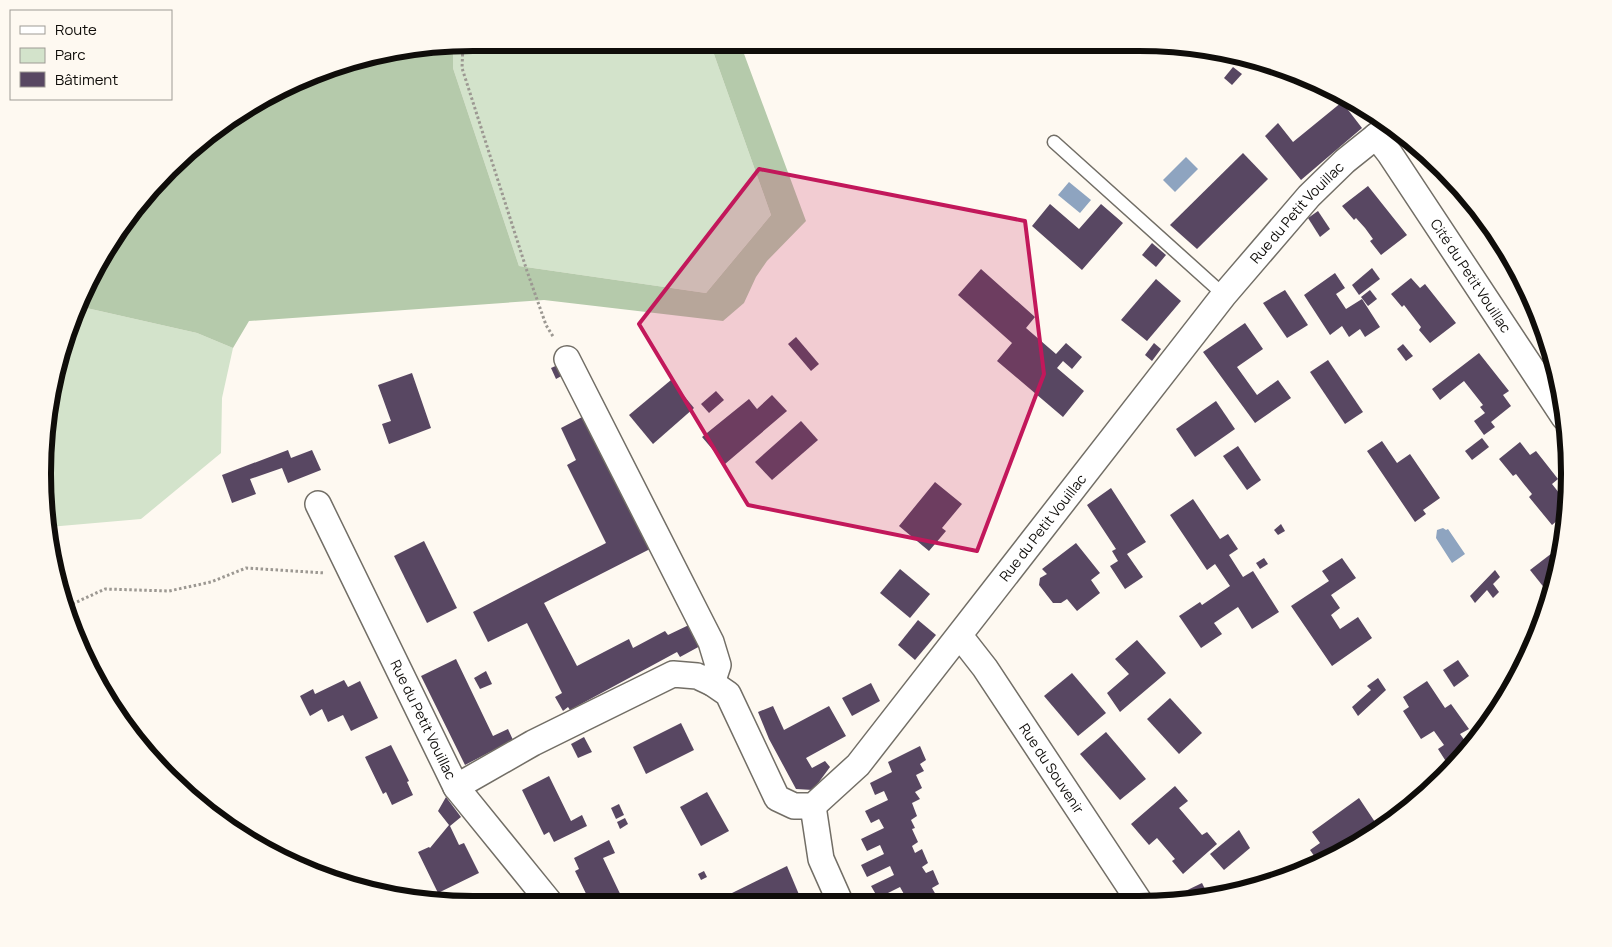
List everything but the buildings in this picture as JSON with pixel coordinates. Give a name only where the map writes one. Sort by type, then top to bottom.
[{"type":"street","name":"Rue du Petit Vouillac","points":[[318,504],[456,787],[534,743],[673,674],[697,676],[728,694],[777,798],[794,806],[813,806],[858,765],[1224,295],[1309,196],[1345,161],[1383,130]]},
{"type":"street","name":"Cité du Petit Vouillac","points":[[1383,130],[1390,154],[1555,403]]},
{"type":"street","points":[[567,359],[711,642],[718,665],[712,684]]},
{"type":"street","name":"Rue du Souvenir","points":[[960,636],[985,668],[1136,896]]},
{"type":"street","points":[[456,787],[545,896]]},
{"type":"street","points":[[813,806],[821,859],[837,896]]},
{"type":"lane","points":[[1054,142],[1224,295]]},
{"type":"path","points":[[463,51],[462,68],[526,271],[546,325],[567,359]]},
{"type":"path","points":[[72,604],[104,589],[169,590],[212,582],[246,568],[353,574]]},
{"type":"highlighted area","points":[[759,169],[1025,221],[1044,374],[977,551],[748,505],[639,324]]},
{"type":"green space","points":[[713,51],[771,215],[706,293],[519,266],[453,68],[453,52]]},
{"type":"green space","points":[[713,51],[743,51],[806,221],[767,261],[756,277],[744,303],[723,321],[544,300],[249,321],[233,348],[197,333],[85,308],[108,262],[139,216],[175,175],[216,139],[262,108],[312,83],[364,66],[418,55],[453,52],[453,68],[519,266],[706,293],[771,215]]},
{"type":"green space","points":[[85,308],[197,333],[233,348],[222,398],[221,453],[141,519],[55,527],[51,474],[55,418],[66,364]]},
{"type":"water","points":[[1186,157],[1198,169],[1175,192],[1163,180]]},
{"type":"water","points":[[1069,182],[1091,200],[1080,213],[1058,195]]},
{"type":"water","points":[[1448,529],[1465,554],[1452,563],[1436,538],[1437,530]]}]
